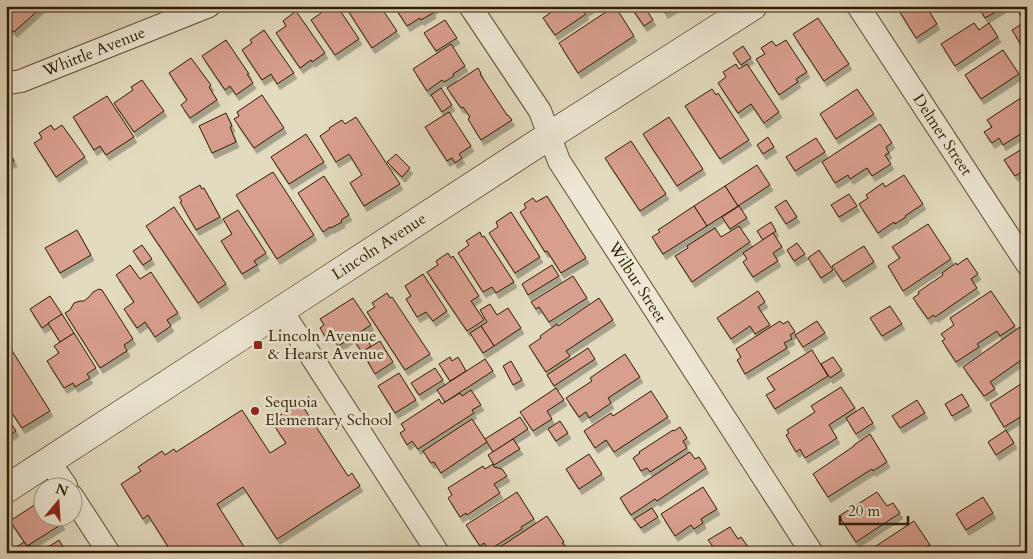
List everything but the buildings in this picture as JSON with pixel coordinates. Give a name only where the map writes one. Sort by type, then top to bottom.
[{"type":"main road","name":"Lincoln Avenue","points":[[6,488],[753,6]]},
{"type":"street","name":"Whittle Avenue","points":[[6,82],[21,82],[209,6]]},
{"type":"street","name":"Wilbur Street","points":[[470,6],[540,111],[559,161],[812,553]]},
{"type":"street","name":"Delmer Street","points":[[858,6],[1027,264]]},
{"type":"street","points":[[282,311],[438,553]]},
{"type":"street","points":[[50,460],[60,476]]},
{"type":"street","points":[[82,511],[109,553]]},
{"type":"place","name":"Lincoln Avenue & Hearst Avenue","points":[[258,345]]},
{"type":"place","name":"Sequoia Elementary School","points":[[255,411]]}]
